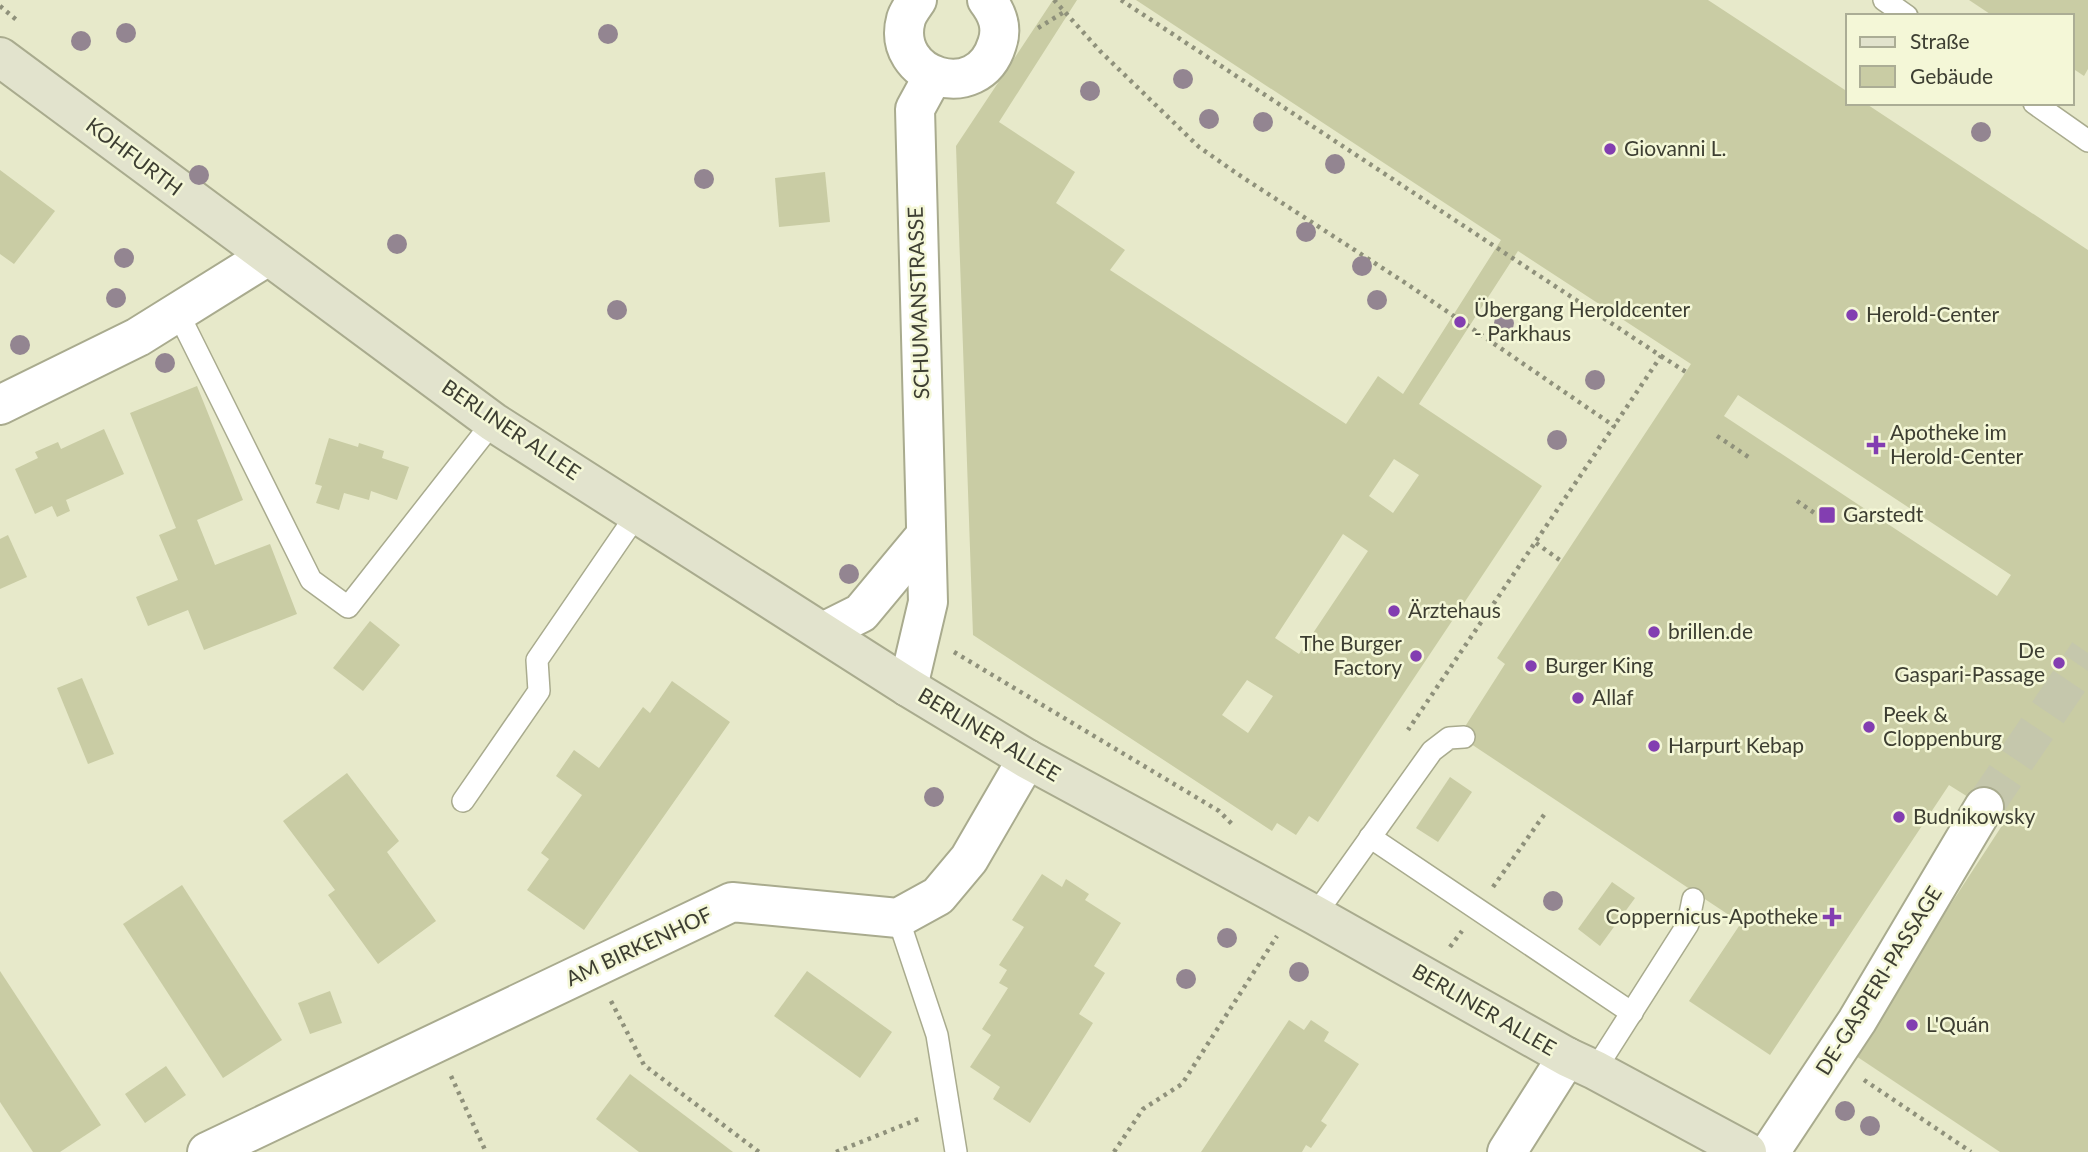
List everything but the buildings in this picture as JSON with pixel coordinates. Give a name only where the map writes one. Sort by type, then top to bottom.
[{"type":"street","points":[[917,0],[906,18],[905,41],[915,62],[933,76],[955,80],[978,73],[993,57],[1000,35],[996,12],[986,0]]},
{"type":"street","name":"KOHFURTH","points":[[0,57],[268,256]]},
{"type":"street","name":"SCHUMANSTRASSE","points":[[908,687],[928,602],[915,109],[933,76]]},
{"type":"street","points":[[0,405],[138,337],[268,256]]},
{"type":"street","name":"BERLINER ALLEE","points":[[268,256],[493,422],[908,687],[1027,759],[1306,910],[1581,1064],[1747,1152]]},
{"type":"street","points":[[822,632],[861,613],[926,535]]},
{"type":"street","points":[[898,918],[938,896],[969,859],[1027,759]]},
{"type":"street","name":"DE-GASPERI-PASSAGE","points":[[1770,1152],[1857,1021],[1984,807]]},
{"type":"street","name":"AM BIRKENHOF","points":[[207,1152],[732,902],[898,918]]},
{"type":"street","points":[[1507,1152],[1581,1064]]},
{"type":"lane","points":[[1884,0],[1904,14]]},
{"type":"lane","points":[[2037,105],[2088,141]]},
{"type":"lane","points":[[178,313],[311,580],[348,607],[493,422]]},
{"type":"lane","points":[[463,801],[539,691],[537,660],[637,514]]},
{"type":"lane","points":[[1306,910],[1370,837],[1432,751],[1449,738],[1464,737]]},
{"type":"lane","points":[[1370,837],[1632,1013]]},
{"type":"lane","points":[[1581,1064],[1632,1013],[1688,924],[1693,899]]},
{"type":"lane","points":[[898,918],[937,1035],[956,1152]]},
{"type":"path","points":[[1054,0],[1101,52],[1199,147],[1614,426]]},
{"type":"path","points":[[1121,0],[1686,372]]},
{"type":"path","points":[[1406,734],[1661,356]]},
{"type":"path","points":[[1717,436],[1750,458]]},
{"type":"path","points":[[1797,501],[1829,523]]},
{"type":"path","points":[[1536,543],[1561,561]]},
{"type":"path","points":[[920,641],[951,651],[1219,811]]},
{"type":"path","points":[[1448,950],[1546,812]]},
{"type":"path","points":[[1114,1152],[1143,1109],[1182,1084],[1306,910]]},
{"type":"path","points":[[594,968],[644,1065],[759,1152]]},
{"type":"path","points":[[437,1043],[486,1152]]},
{"type":"path","points":[[1853,1072],[1971,1152]]},
{"type":"path","points":[[836,1152],[948,1107]]},
{"type":"tunnel","points":[[1984,807],[2088,653]]},
{"type":"place","name":"Giovanni L.","points":[[1610,149]]},
{"type":"place","name":"Herold-Center","points":[[1852,315]]},
{"type":"place","name":"Übergang Heroldcenter - Parkhaus","points":[[1460,322]]},
{"type":"place","name":"Apotheke im Herold-Center","points":[[1876,445]]},
{"type":"place","name":"Garstedt","points":[[1827,515]]},
{"type":"place","name":"Ärztehaus","points":[[1394,611]]},
{"type":"place","name":"brillen.de","points":[[1654,632]]},
{"type":"place","name":"The Burger Factory","points":[[1416,656]]},
{"type":"place","name":"De Gaspari-Passage","points":[[2059,663]]},
{"type":"place","name":"Burger King","points":[[1531,666]]},
{"type":"place","name":"Allaf","points":[[1578,698]]},
{"type":"place","name":"Peek & Cloppenburg","points":[[1869,727]]},
{"type":"place","name":"Harpurt Kebap","points":[[1654,746]]},
{"type":"place","name":"Budnikowsky","points":[[1899,817]]},
{"type":"place","name":"Coppernicus-Apotheke","points":[[1832,917]]},
{"type":"place","name":"L'Quán","points":[[1912,1025]]}]
